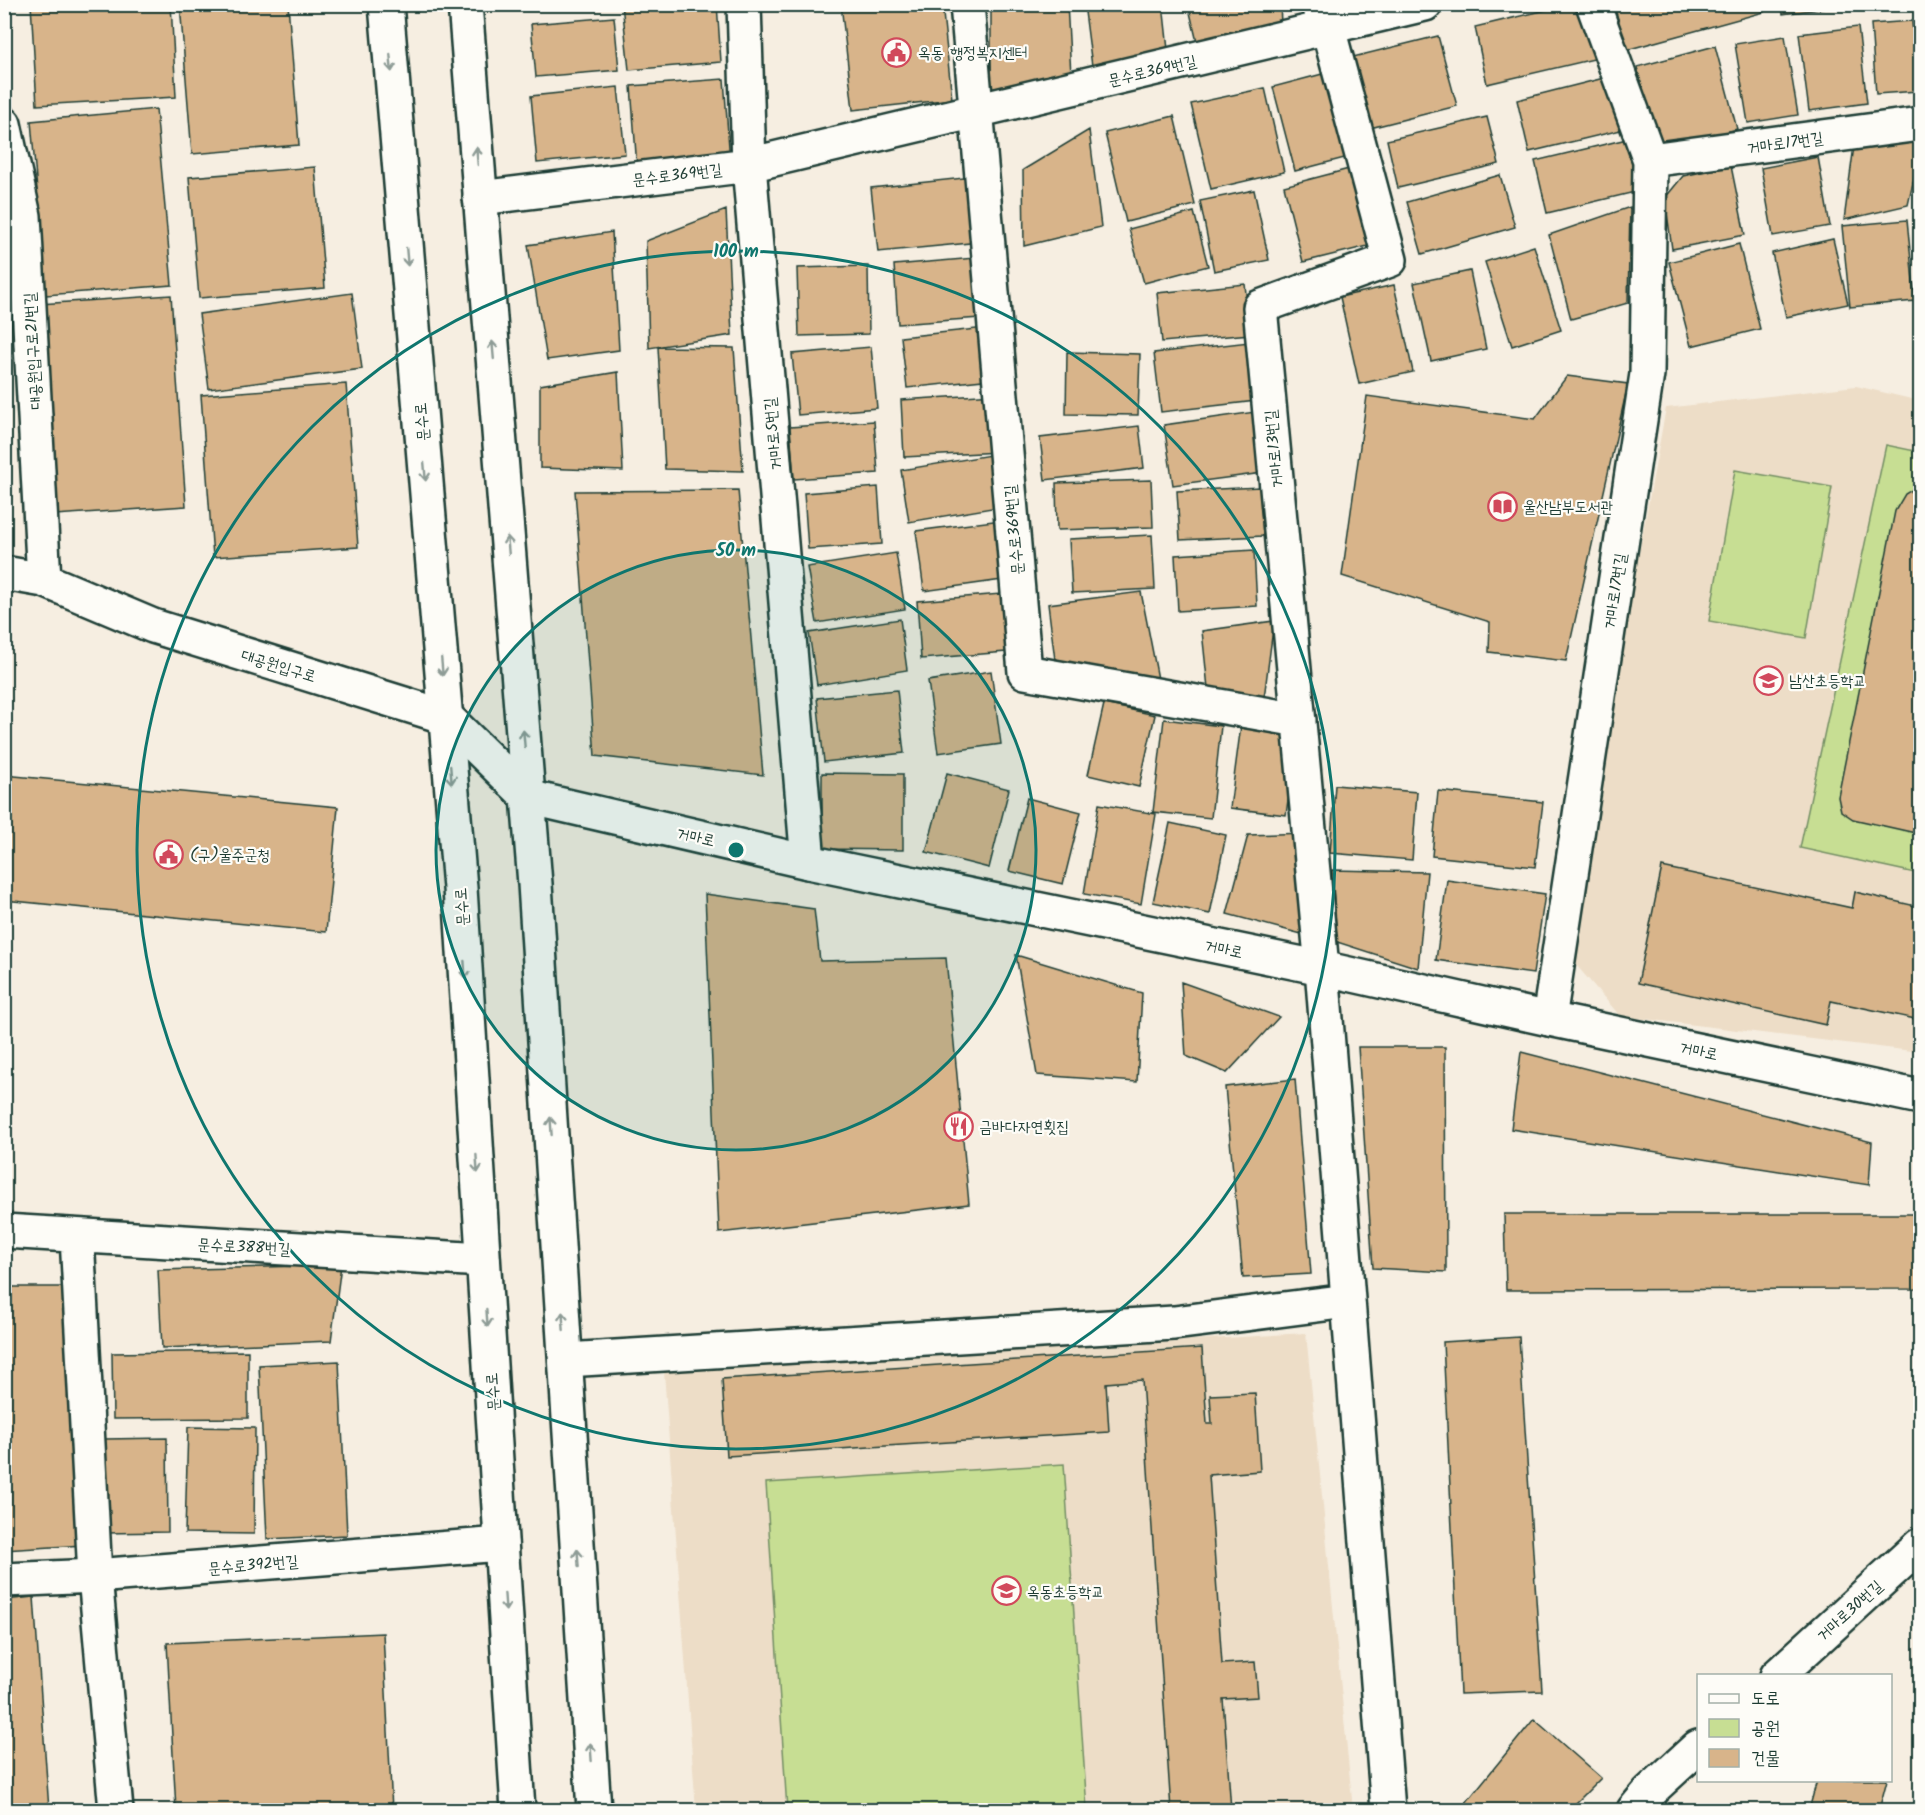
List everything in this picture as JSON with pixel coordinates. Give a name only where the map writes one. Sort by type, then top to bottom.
[{"type":"street","name":"문수로","points":[[386,4],[460,888],[518,1810]]},
{"type":"street","points":[[465,4],[528,797],[594,1810]]},
{"type":"street","name":"거마로5번길","points":[[744,4],[749,165],[808,862]]},
{"type":"street","name":"문수로369번길","points":[[967,4],[1025,672],[1299,720]]},
{"type":"street","name":"문수로369번길","points":[[480,198],[749,165],[976,111],[1323,16],[1425,4]]},
{"type":"street","name":"거마로17번길","points":[[1549,1019],[1647,374],[1650,160],[1593,4]]},
{"type":"street","name":"거마로13번길","points":[[1323,16],[1390,260],[1260,307],[1322,968],[1388,1810]]},
{"type":"street","name":"대공원입구로21번길","points":[[4,124],[14,217],[44,580]]},
{"type":"street","name":"거마로17번길","points":[[1650,160],[1920,124]]},
{"type":"street","name":"대공원입구로","points":[[4,573],[44,580],[153,626],[446,717],[528,797]]},
{"type":"street","name":"거마로","points":[[528,797],[808,862],[1322,968],[1549,1019],[1920,1097]]},
{"type":"street","name":"문수로388번길","points":[[4,1231],[483,1260]]},
{"type":"street","points":[[77,1237],[95,1576],[116,1810]]},
{"type":"street","points":[[566,1360],[1174,1323],[1348,1301]]},
{"type":"street","name":"문수로392번길","points":[[4,1580],[95,1576],[501,1544]]},
{"type":"street","name":"거마로30번길","points":[[1779,1674],[1920,1545]]},
{"type":"street","points":[[1634,1810],[1649,1792],[1697,1748]]},
{"type":"shaded area","name":"남산초등학교","points":[[1856,386],[1920,401],[1920,1052],[1620,1016],[1565,952],[1666,408]]},
{"type":"shaded area","name":"옥동초등학교","points":[[1306,1333],[1353,1810],[696,1810],[664,1372]]},
{"type":"green space","points":[[1886,445],[1920,452],[1920,874],[1800,848]]},
{"type":"green space","points":[[1735,470],[1832,487],[1806,638],[1709,621]]},
{"type":"green space","points":[[1064,1464],[1087,1810],[787,1810],[766,1483]]},
{"type":"building","points":[[31,4],[171,4],[176,97],[37,105]]},
{"type":"building","points":[[180,4],[288,4],[299,145],[192,154]]},
{"type":"building","points":[[622,4],[717,4],[721,62],[629,70]]},
{"type":"building","name":"옥동 행정복지센터","points":[[841,4],[942,4],[952,99],[853,110]]},
{"type":"building","points":[[1014,4],[1067,4],[1071,75],[991,95],[991,7]]},
{"type":"building","points":[[1084,4],[1163,4],[1168,50],[1092,66]]},
{"type":"building","points":[[1188,4],[1280,4],[1281,24],[1197,42]]},
{"type":"building","points":[[1571,4],[1581,4],[1594,59],[1487,84],[1475,27]]},
{"type":"building","points":[[1614,4],[1762,4],[1764,12],[1626,50]]},
{"type":"building","points":[[1781,4],[1857,4],[1783,14]]},
{"type":"building","points":[[614,17],[619,70],[536,77],[531,24]]},
{"type":"building","points":[[1912,21],[1918,91],[1876,94],[1871,24]]},
{"type":"building","points":[[1858,27],[1867,103],[1809,111],[1799,34]]},
{"type":"building","points":[[1438,36],[1457,106],[1370,128],[1353,57]]},
{"type":"building","points":[[1785,36],[1798,115],[1748,123],[1735,44]]},
{"type":"building","points":[[1715,46],[1737,129],[1659,150],[1637,67]]},
{"type":"building","points":[[1330,72],[1352,156],[1295,171],[1273,87]]},
{"type":"building","points":[[1608,77],[1621,130],[1529,152],[1517,100]]},
{"type":"building","points":[[724,79],[730,161],[637,168],[631,86]]},
{"type":"building","points":[[618,87],[625,154],[537,163],[531,96]]},
{"type":"building","points":[[1265,88],[1284,172],[1211,189],[1191,104]]},
{"type":"building","points":[[156,109],[172,285],[46,295],[31,121]]},
{"type":"building","points":[[1174,116],[1195,205],[1126,222],[1105,133]]},
{"type":"building","points":[[1487,117],[1499,164],[1398,188],[1387,140]]},
{"type":"building","points":[[1089,130],[1101,227],[1024,246],[1023,170]]},
{"type":"building","points":[[1920,136],[1920,152],[1908,205],[1844,220],[1854,146]]},
{"type":"building","points":[[1627,139],[1639,191],[1547,213],[1535,161]]},
{"type":"building","points":[[1818,157],[1830,226],[1773,236],[1761,168]]},
{"type":"building","points":[[1731,166],[1745,235],[1672,249],[1665,198],[1683,176]]},
{"type":"building","points":[[315,167],[325,288],[199,298],[189,177]]},
{"type":"building","points":[[1349,169],[1368,246],[1303,262],[1284,186]]},
{"type":"building","points":[[1500,175],[1515,227],[1422,254],[1407,202]]},
{"type":"building","points":[[973,177],[980,242],[878,252],[871,188]]},
{"type":"building","points":[[1254,190],[1269,260],[1214,271],[1200,201]]},
{"type":"building","points":[[1630,207],[1628,303],[1571,319],[1549,235]]},
{"type":"building","points":[[726,210],[732,335],[649,348],[646,241]]},
{"type":"building","points":[[1194,212],[1208,266],[1144,283],[1129,229]]},
{"type":"building","points":[[1907,220],[1915,301],[1850,307],[1842,226]]},
{"type":"building","points":[[612,232],[619,350],[547,360],[528,245]]},
{"type":"building","points":[[1833,239],[1848,304],[1786,317],[1772,253]]},
{"type":"building","points":[[1739,244],[1760,329],[1691,346],[1669,262]]},
{"type":"building","points":[[1534,246],[1561,330],[1512,346],[1485,262]]},
{"type":"building","points":[[975,258],[980,318],[898,324],[894,265]]},
{"type":"building","points":[[868,266],[869,334],[799,336],[797,268]]},
{"type":"building","points":[[1470,271],[1486,349],[1431,361],[1414,283]]},
{"type":"building","points":[[1245,284],[1250,334],[1162,342],[1157,293]]},
{"type":"building","points":[[1394,285],[1413,372],[1359,384],[1340,297]]},
{"type":"building","points":[[352,293],[362,369],[209,389],[199,314]]},
{"type":"building","points":[[171,295],[186,506],[55,515],[40,304]]},
{"type":"building","points":[[986,328],[992,379],[907,388],[901,337]]},
{"type":"building","points":[[1249,342],[1256,401],[1161,412],[1154,353]]},
{"type":"building","points":[[658,347],[734,348],[743,471],[665,469]]},
{"type":"building","points":[[871,347],[877,408],[798,415],[792,354]]},
{"type":"building","points":[[1067,352],[1140,354],[1138,415],[1066,414]]},
{"type":"building","points":[[618,372],[623,471],[540,468],[540,385]]},
{"type":"building","points":[[1567,376],[1628,384],[1566,661],[1489,652],[1490,622],[1342,576],[1367,396],[1535,419]]},
{"type":"building","points":[[346,384],[358,547],[213,557],[201,395]]},
{"type":"building","points":[[995,394],[999,452],[904,457],[901,400]]},
{"type":"building","points":[[1262,411],[1270,472],[1173,485],[1164,425]]},
{"type":"building","points":[[874,421],[878,473],[794,479],[790,427]]},
{"type":"building","points":[[1139,426],[1144,468],[1045,480],[1040,438]]},
{"type":"building","points":[[996,454],[1004,506],[909,522],[901,470]]},
{"type":"building","points":[[1151,480],[1153,527],[1057,530],[1056,483]]},
{"type":"building","points":[[1920,485],[1920,834],[1853,819],[1841,811],[1838,797],[1895,511],[1905,494]]},
{"type":"building","points":[[878,487],[882,544],[808,549],[804,493]]},
{"type":"building","points":[[1260,487],[1263,536],[1180,540],[1177,491]]},
{"type":"building","points":[[738,490],[763,775],[595,756],[575,491]]},
{"type":"building","points":[[1001,520],[1009,579],[924,591],[916,531]]},
{"type":"building","points":[[1152,535],[1155,589],[1072,593],[1069,539]]},
{"type":"building","points":[[1254,550],[1257,606],[1178,611],[1175,555]]},
{"type":"building","points":[[896,553],[905,609],[817,623],[807,567]]},
{"type":"building","points":[[1141,592],[1159,684],[1055,660],[1048,604]]},
{"type":"building","points":[[1001,594],[1006,652],[921,659],[917,601]]},
{"type":"building","points":[[900,619],[907,670],[817,685],[809,633]]},
{"type":"building","points":[[1274,621],[1264,698],[1208,688],[1202,631]]},
{"type":"building","points":[[991,671],[1001,744],[938,753],[928,681]]},
{"type":"building","points":[[897,690],[904,753],[824,762],[817,698]]},
{"type":"building","points":[[1104,704],[1155,715],[1139,787],[1088,775]]},
{"type":"building","points":[[1164,719],[1221,726],[1211,818],[1153,812]]},
{"type":"building","points":[[1241,725],[1297,732],[1286,815],[1230,808]]},
{"type":"building","points":[[822,773],[903,774],[903,850],[822,849]]},
{"type":"building","points":[[947,773],[1009,789],[989,868],[926,852]]},
{"type":"building","name":"(구)울주군청","points":[[4,775],[338,807],[326,932],[4,900]]},
{"type":"building","points":[[1335,785],[1417,792],[1412,860],[1330,853]]},
{"type":"building","points":[[1438,791],[1543,802],[1535,867],[1432,856]]},
{"type":"building","points":[[1027,798],[1081,812],[1063,884],[1009,871]]},
{"type":"building","points":[[1099,804],[1156,814],[1141,904],[1084,894]]},
{"type":"building","points":[[1170,823],[1226,835],[1210,914],[1153,902]]},
{"type":"building","points":[[1304,833],[1309,936],[1227,914],[1248,835]]},
{"type":"building","points":[[1662,867],[1852,908],[1855,892],[1920,907],[1920,1020],[1831,1001],[1826,1025],[1638,983]]},
{"type":"building","points":[[1332,870],[1427,872],[1418,968],[1337,942]]},
{"type":"building","points":[[1447,880],[1545,894],[1533,974],[1436,960]]},
{"type":"building","points":[[705,894],[814,909],[820,961],[946,958],[969,1204],[719,1233]]},
{"type":"building","points":[[1016,955],[1142,993],[1137,1082],[1037,1075]]},
{"type":"building","points":[[1181,982],[1279,1017],[1227,1073],[1186,1056]]},
{"type":"building","points":[[1358,1047],[1445,1047],[1446,1272],[1373,1268]]},
{"type":"building","points":[[1521,1052],[1872,1142],[1869,1185],[1511,1129]]},
{"type":"building","points":[[1295,1079],[1311,1274],[1243,1278],[1225,1087]]},
{"type":"building","points":[[1504,1214],[1920,1214],[1920,1289],[1506,1290]]},
{"type":"building","points":[[341,1265],[331,1341],[162,1348],[158,1270]]},
{"type":"building","points":[[4,1287],[70,1287],[83,1545],[4,1550]]},
{"type":"building","points":[[1519,1337],[1542,1691],[1460,1694],[1443,1342]]},
{"type":"building","points":[[1202,1348],[1207,1424],[1212,1424],[1210,1395],[1255,1393],[1260,1471],[1209,1475],[1222,1664],[1255,1662],[1258,1697],[1223,1699],[1231,1810],[1171,1810],[1142,1380],[1106,1383],[1109,1432],[727,1456],[722,1379]]},
{"type":"building","points":[[248,1351],[248,1418],[113,1419],[112,1353]]},
{"type":"building","points":[[339,1361],[347,1535],[267,1539],[259,1365]]},
{"type":"building","points":[[188,1427],[255,1428],[254,1534],[185,1533]]},
{"type":"building","points":[[167,1438],[168,1532],[105,1533],[105,1439]]},
{"type":"building","points":[[34,1597],[49,1810],[4,1810],[4,1600]]},
{"type":"building","points":[[383,1633],[392,1810],[176,1810],[167,1643]]},
{"type":"building","points":[[1534,1719],[1601,1778],[1569,1810],[1460,1810]]},
{"type":"building","points":[[1816,1782],[1886,1782],[1879,1810],[1809,1810]]},
{"type":"place","name":"옥동 행정복지센터","points":[[897,52]]},
{"type":"place","name":"울산남부도서관","points":[[1502,506]]},
{"type":"place","name":"남산초등학교","points":[[1768,680]]},
{"type":"place","name":"(구)울주군청","points":[[169,854]]},
{"type":"place","name":"금바다자연횟집","points":[[958,1126]]},
{"type":"place","name":"옥동초등학교","points":[[1006,1591]]}]
